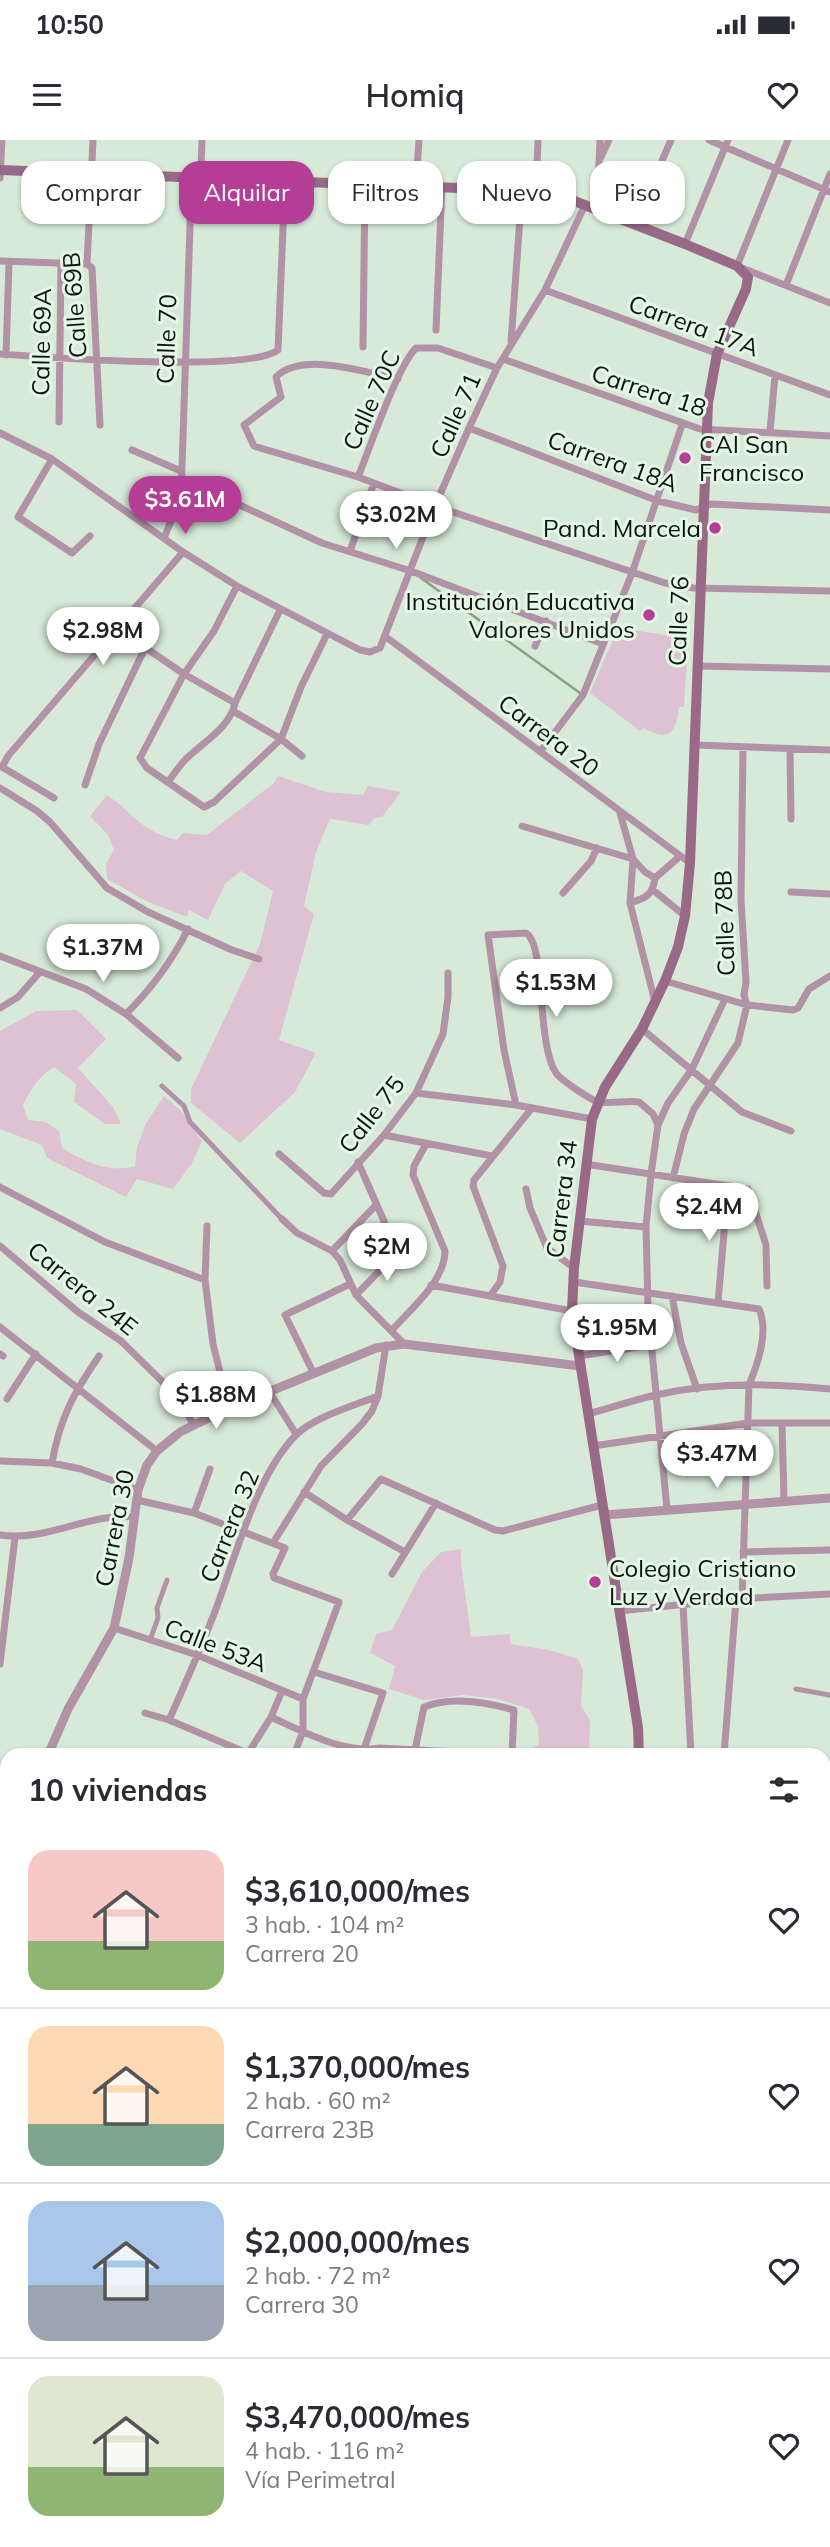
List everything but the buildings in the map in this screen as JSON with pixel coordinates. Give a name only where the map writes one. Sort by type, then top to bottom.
[{"type":"main road","points":[[0,170],[21,171]]},
{"type":"main road","points":[[576,203],[590,207]]},
{"type":"main road","points":[[634,225],[737,266]]},
{"type":"main road","name":"Calle 76","points":[[685,916],[690,863],[708,403],[716,354],[748,281],[743,270],[737,266]]},
{"type":"main road","name":"Carrera 34","points":[[639,1748],[638,1728],[572,1311],[574,1268],[592,1119],[605,1087],[642,1029],[665,981],[678,947],[685,916]]},
{"type":"street","points":[[0,178],[2,140]]},
{"type":"street","name":"Calle 69B","points":[[92,161],[93,140]]},
{"type":"street","name":"Calle 70","points":[[201,161],[202,140]]},
{"type":"street","points":[[418,161],[419,140]]},
{"type":"street","points":[[537,161],[538,140]]},
{"type":"street","points":[[599,161],[600,140]]},
{"type":"street","points":[[599,161],[609,140]]},
{"type":"street","points":[[634,225],[671,140]]},
{"type":"street","points":[[709,140],[726,143],[827,191]]},
{"type":"street","points":[[788,140],[737,266],[830,303]]},
{"type":"street","points":[[685,244],[726,143]]},
{"type":"street","points":[[786,285],[827,191],[830,174]]},
{"type":"street","name":"Calle 71","points":[[327,634],[360,650],[370,652],[380,648],[435,506],[469,428],[497,368],[545,290],[584,205]]},
{"type":"street","name":"Calle 69B","points":[[89,224],[87,264],[92,268],[100,425]]},
{"type":"street","name":"Calle 70","points":[[163,538],[181,497],[190,224]]},
{"type":"street","points":[[9,262],[3,355],[184,363],[268,355],[278,350],[283,224]]},
{"type":"street","points":[[363,347],[364,224]]},
{"type":"street","points":[[436,330],[440,224]]},
{"type":"street","name":"Calle 71","points":[[510,346],[519,224]]},
{"type":"street","points":[[0,261],[87,264]]},
{"type":"street","name":"Calle 69A","points":[[59,422],[61,263]]},
{"type":"street","name":"Carrera 17A","points":[[545,290],[830,395]]},
{"type":"street","name":"Calle 70C","points":[[358,477],[398,379],[416,348],[438,348],[497,368]]},
{"type":"street","name":"Carrera 18","points":[[503,359],[682,425],[706,430],[830,436]]},
{"type":"street","points":[[398,379],[321,364],[286,370],[275,377],[281,397],[244,425],[254,446],[358,477],[632,573],[672,584],[700,588],[830,591]]},
{"type":"street","points":[[770,432],[775,375]]},
{"type":"street","points":[[540,752],[583,695],[659,500],[682,425]]},
{"type":"street","name":"Carrera 18A","points":[[469,428],[659,500],[696,510],[711,504],[830,510]]},
{"type":"street","points":[[0,433],[52,459],[183,552],[237,586],[327,634],[301,687],[281,739],[209,806],[204,807],[146,768],[140,761],[141,754],[164,716],[184,674],[214,631],[237,586]]},
{"type":"street","points":[[132,450],[181,471]]},
{"type":"street","points":[[52,459],[18,517],[72,553],[90,536]]},
{"type":"street","points":[[350,551],[374,483]]},
{"type":"street","points":[[181,497],[231,501],[322,543],[411,571],[603,644]]},
{"type":"street","points":[[54,798],[2,767],[8,756],[183,552]]},
{"type":"street","points":[[168,782],[186,759],[220,729],[234,707],[280,610]]},
{"type":"street","points":[[534,646],[546,621]]},
{"type":"street","points":[[118,629],[302,756]]},
{"type":"street","name":"Carrera 20","points":[[386,637],[690,863]]},
{"type":"street","points":[[85,785],[99,744],[145,648]]},
{"type":"street","points":[[698,666],[830,669]]},
{"type":"street","points":[[695,745],[830,750]]},
{"type":"street","name":"Calle 78B","points":[[673,1178],[684,1134],[694,1109],[738,1043],[747,1005],[744,995],[746,982],[741,900],[743,747]]},
{"type":"street","points":[[790,749],[791,819]]},
{"type":"street","points":[[0,788],[50,822],[107,888],[148,912],[259,960]]},
{"type":"street","points":[[620,813],[633,859],[630,904],[655,1002]]},
{"type":"street","points":[[522,826],[633,859],[654,878]]},
{"type":"street","points":[[564,893],[591,861],[597,848]]},
{"type":"street","points":[[630,904],[646,898],[653,890],[654,878],[679,857]]},
{"type":"street","points":[[653,890],[685,916]]},
{"type":"street","points":[[791,892],[830,894]]},
{"type":"street","points":[[126,1014],[147,993],[175,955],[188,929]]},
{"type":"street","points":[[516,1105],[504,1050],[488,935],[530,935],[540,968],[544,1035],[556,1073],[598,1102],[639,1102],[653,1114],[658,1125]]},
{"type":"street","points":[[0,956],[38,973],[86,989],[126,1014],[178,1059]]},
{"type":"street","points":[[0,1008],[18,997],[38,973]]},
{"type":"street","name":"Calle 75","points":[[279,1154],[324,1193],[331,1194],[384,1135],[416,1093],[443,1034],[448,973]]},
{"type":"street","points":[[665,981],[747,1005],[796,1009],[809,989],[830,976]]},
{"type":"street","points":[[667,1509],[647,1293],[646,1227],[650,1174],[658,1125],[668,1103],[692,1069],[725,999]]},
{"type":"street","points":[[642,1029],[742,1112],[792,1131]]},
{"type":"street","points":[[162,1086],[184,1106],[190,1122],[282,1219],[297,1233],[332,1251],[340,1261],[356,1295],[404,1344]]},
{"type":"street","points":[[416,1093],[516,1105],[592,1119]]},
{"type":"street","points":[[490,1296],[500,1282],[503,1266],[473,1186],[477,1174],[532,1108]]},
{"type":"street","points":[[384,1135],[492,1156]]},
{"type":"street","points":[[392,1330],[431,1285],[442,1268],[445,1251],[413,1175],[414,1166],[426,1144]]},
{"type":"street","points":[[356,1295],[389,1261],[394,1244],[358,1162]]},
{"type":"street","points":[[585,1164],[748,1189],[766,1245],[766,1286]]},
{"type":"street","points":[[0,1186],[105,1242],[205,1280]]},
{"type":"street","points":[[718,1303],[728,1186]]},
{"type":"street","points":[[526,1189],[530,1208],[547,1248],[574,1268]]},
{"type":"street","points":[[332,1251],[376,1205]]},
{"type":"street","points":[[579,1221],[646,1227]]},
{"type":"street","points":[[208,1226],[205,1280],[213,1344],[229,1408]]},
{"type":"street","name":"Carrera 24E","points":[[0,1246],[78,1312],[121,1341],[179,1398],[194,1426]]},
{"type":"street","points":[[574,1282],[759,1309],[763,1318],[762,1339],[749,1385],[743,1552],[725,1748]]},
{"type":"street","points":[[313,1372],[285,1315],[350,1284]]},
{"type":"street","points":[[431,1285],[572,1311]]},
{"type":"street","points":[[672,1296],[681,1343],[697,1389]]},
{"type":"street","points":[[0,1327],[157,1451]]},
{"type":"street","name":"Carrera 30","points":[[51,1748],[68,1709],[114,1628],[127,1570],[138,1495],[147,1465],[157,1451],[180,1432],[313,1372],[386,1345],[404,1344],[579,1361]]},
{"type":"street","points":[[273,1543],[321,1466],[372,1411],[378,1396],[386,1345]]},
{"type":"street","points":[[579,1361],[651,1345]]},
{"type":"street","points":[[7,1399],[36,1354]]},
{"type":"street","points":[[52,1462],[60,1424],[78,1388],[99,1356]]},
{"type":"street","points":[[588,1414],[658,1395],[697,1389],[749,1385],[830,1389]]},
{"type":"street","points":[[269,1391],[296,1434]]},
{"type":"street","name":"Carrera 32","points":[[169,1720],[265,1480],[296,1434],[309,1425],[378,1396]]},
{"type":"street","points":[[593,1446],[748,1423],[830,1423]]},
{"type":"street","points":[[782,1423],[784,1500]]},
{"type":"street","points":[[0,1461],[52,1462],[92,1472],[138,1495],[243,1530],[285,1548],[273,1574],[274,1578],[338,1602],[303,1699],[303,1731],[297,1748]]},
{"type":"street","points":[[194,1513],[210,1469]]},
{"type":"street","points":[[347,1520],[381,1479],[488,1528],[503,1531],[603,1510],[667,1509],[830,1498]]},
{"type":"street","points":[[304,1492],[347,1520],[405,1552]]},
{"type":"street","points":[[392,1574],[436,1503]]},
{"type":"street","points":[[0,1535],[15,1537],[46,1534],[114,1516],[135,1517]]},
{"type":"street","points":[[0,1664],[15,1537]]},
{"type":"street","points":[[743,1552],[830,1550]]},
{"type":"street","points":[[150,1640],[159,1618],[157,1608],[167,1580]]},
{"type":"street","points":[[619,1611],[739,1599],[830,1594]]},
{"type":"street","points":[[683,1604],[691,1748]]},
{"type":"street","name":"Calle 53A","points":[[114,1628],[197,1655],[303,1699]]},
{"type":"street","points":[[314,1672],[383,1693],[364,1748]]},
{"type":"street","points":[[796,1689],[830,1695]]},
{"type":"street","points":[[251,1748],[271,1717],[282,1691]]},
{"type":"street","points":[[415,1748],[424,1707],[439,1701],[468,1702],[514,1710],[512,1748]]},
{"type":"street","points":[[145,1713],[169,1720],[233,1748]]},
{"type":"street","points":[[271,1717],[349,1748]]},
{"type":"shaded area","points":[[618,628],[673,636],[688,647],[684,707],[679,707],[676,724],[670,733],[659,734],[643,728],[640,731],[590,693]]},
{"type":"shaded area","points":[[278,776],[326,792],[363,795],[368,786],[401,792],[382,817],[374,818],[369,825],[330,819],[316,852],[304,906],[314,914],[279,1040],[316,1053],[295,1092],[240,1143],[191,1103],[191,1089],[260,944],[273,891],[241,871],[225,884],[208,920],[189,910],[187,917],[146,901],[107,879],[106,864],[114,850],[108,835],[90,816],[107,795],[147,827],[165,837],[177,840],[183,833],[207,835],[274,783]]},
{"type":"shaded area","points":[[77,1010],[106,1039],[78,1068],[113,1107],[121,1124],[105,1124],[74,1102],[76,1084],[54,1067],[36,1084],[23,1105],[28,1120],[46,1122],[59,1131],[62,1148],[79,1157],[97,1165],[126,1168],[135,1166],[137,1147],[146,1123],[164,1096],[181,1111],[202,1141],[192,1163],[173,1189],[137,1179],[126,1197],[47,1158],[42,1145],[0,1129],[0,1031],[36,1011]]},
{"type":"shaded area","points":[[461,1549],[471,1637],[510,1634],[511,1644],[549,1650],[578,1659],[583,1670],[581,1706],[590,1720],[589,1748],[533,1748],[539,1745],[538,1726],[529,1709],[499,1699],[463,1695],[424,1700],[389,1689],[395,1666],[370,1653],[376,1634],[392,1630],[422,1572],[441,1552]]},
{"type":"waterway","points":[[421,578],[580,693]]},
{"type":"place","name":"CAI San Francisco","points":[[685,458]]},
{"type":"place","name":"Pand. Marcela","points":[[715,528]]},
{"type":"place","name":"Institución Educativa Valores Unidos","points":[[649,615]]},
{"type":"place","name":"Colegio Cristiano Luz y Verdad","points":[[595,1582]]}]
